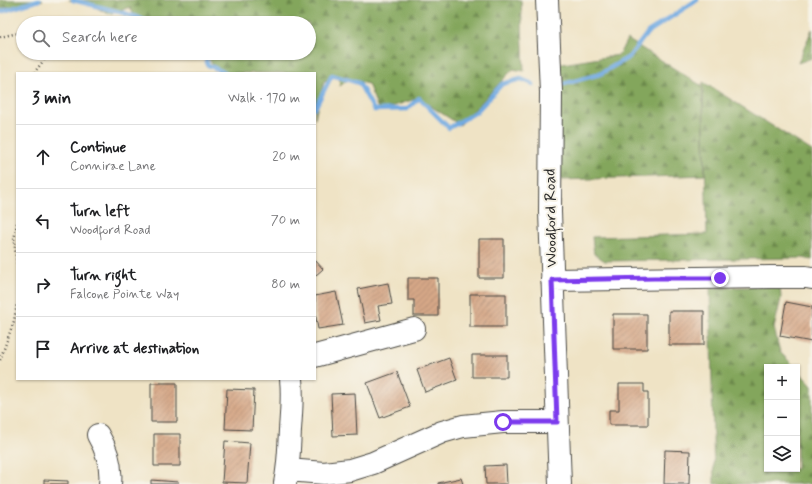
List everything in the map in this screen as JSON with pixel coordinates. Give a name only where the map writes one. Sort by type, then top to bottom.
[{"type":"street","name":"Woodford Road","points":[[547,0],[551,92],[550,212],[560,484]]},
{"type":"street","points":[[552,280],[771,277],[812,278]]},
{"type":"street","points":[[316,356],[414,329]]},
{"type":"street","points":[[291,380],[293,393],[286,477],[350,470],[373,463],[442,432],[463,426],[503,422],[557,422]]},
{"type":"street","points":[[98,435],[103,443],[109,460],[111,477],[110,484]]},
{"type":"path","points":[[0,36],[16,33]]},
{"type":"path","points":[[35,72],[43,60]]},
{"type":"path","points":[[16,229],[14,240],[16,256]]},
{"type":"path","points":[[0,360],[14,321],[16,309]]},
{"type":"green space","points":[[0,0],[43,0],[0,9]]},
{"type":"green space","points":[[69,0],[521,0],[524,71],[513,69],[460,125],[418,98],[379,111],[368,84],[349,79],[340,86],[339,75],[324,81],[316,114],[316,72],[220,72],[217,71],[210,60],[316,60],[316,16],[134,16],[130,7],[109,14],[87,3]]},
{"type":"green space","points":[[812,29],[812,58],[798,63]]},
{"type":"green space","points":[[627,39],[702,86],[705,175],[561,180],[556,65],[619,55]]},
{"type":"green space","points":[[703,82],[812,151],[812,260],[803,258],[605,261],[594,254],[592,237],[707,234]]},
{"type":"green space","points":[[780,286],[781,298],[774,328],[780,352],[792,364],[764,364],[764,472],[800,472],[800,372],[812,386],[812,484],[714,484],[710,288]]},
{"type":"building","points":[[479,239],[504,239],[504,278],[479,278]]},
{"type":"building","points":[[316,261],[323,269],[316,275]]},
{"type":"building","points":[[408,278],[438,278],[438,316],[414,316],[414,300],[408,300]]},
{"type":"building","points":[[388,283],[392,304],[378,306],[381,320],[365,323],[358,289]]},
{"type":"building","points":[[336,292],[343,325],[318,329],[316,318],[316,296]]},
{"type":"building","points":[[470,294],[506,294],[506,327],[470,327]]},
{"type":"building","points":[[786,302],[812,307],[812,342],[780,336]]},
{"type":"building","points":[[669,311],[704,311],[704,345],[669,345]]},
{"type":"building","points":[[613,314],[647,314],[647,349],[613,349]]},
{"type":"building","points":[[472,355],[507,355],[507,377],[472,377]]},
{"type":"building","points":[[449,358],[457,380],[425,392],[417,370]]},
{"type":"building","points":[[397,372],[410,407],[380,418],[367,383]]},
{"type":"building","points":[[151,383],[177,383],[177,422],[151,422]]},
{"type":"building","points":[[619,384],[644,384],[644,392],[648,392],[648,425],[609,425],[609,410],[619,410]]},
{"type":"building","points":[[227,389],[254,390],[252,430],[225,429]]},
{"type":"building","points":[[355,393],[357,435],[333,436],[331,394]]},
{"type":"building","points":[[154,434],[180,434],[180,466],[154,466]]},
{"type":"building","points":[[225,441],[250,443],[247,483],[222,482]]},
{"type":"building","points":[[665,450],[690,451],[689,484],[664,484]]},
{"type":"building","points":[[506,465],[507,484],[486,484],[485,466]]},
{"type":"building","points":[[461,478],[463,484],[438,484],[438,483]]},
{"type":"building","points":[[44,480],[68,481],[68,484],[44,484]]},
{"type":"building","points":[[151,480],[178,482],[178,484],[151,484]]},
{"type":"waterway","points":[[0,12],[39,0]]},
{"type":"waterway","points":[[73,0],[133,16]]},
{"type":"waterway","points":[[564,84],[600,74],[629,57],[648,32],[697,0]]},
{"type":"waterway","points":[[206,60],[208,65],[224,72]]},
{"type":"waterway","points":[[316,106],[332,75],[359,83],[374,110],[407,109],[419,98],[449,128],[476,112],[502,84],[521,79],[533,84]]},
{"type":"route","points":[[503,422],[557,422],[552,280],[720,278]]}]
